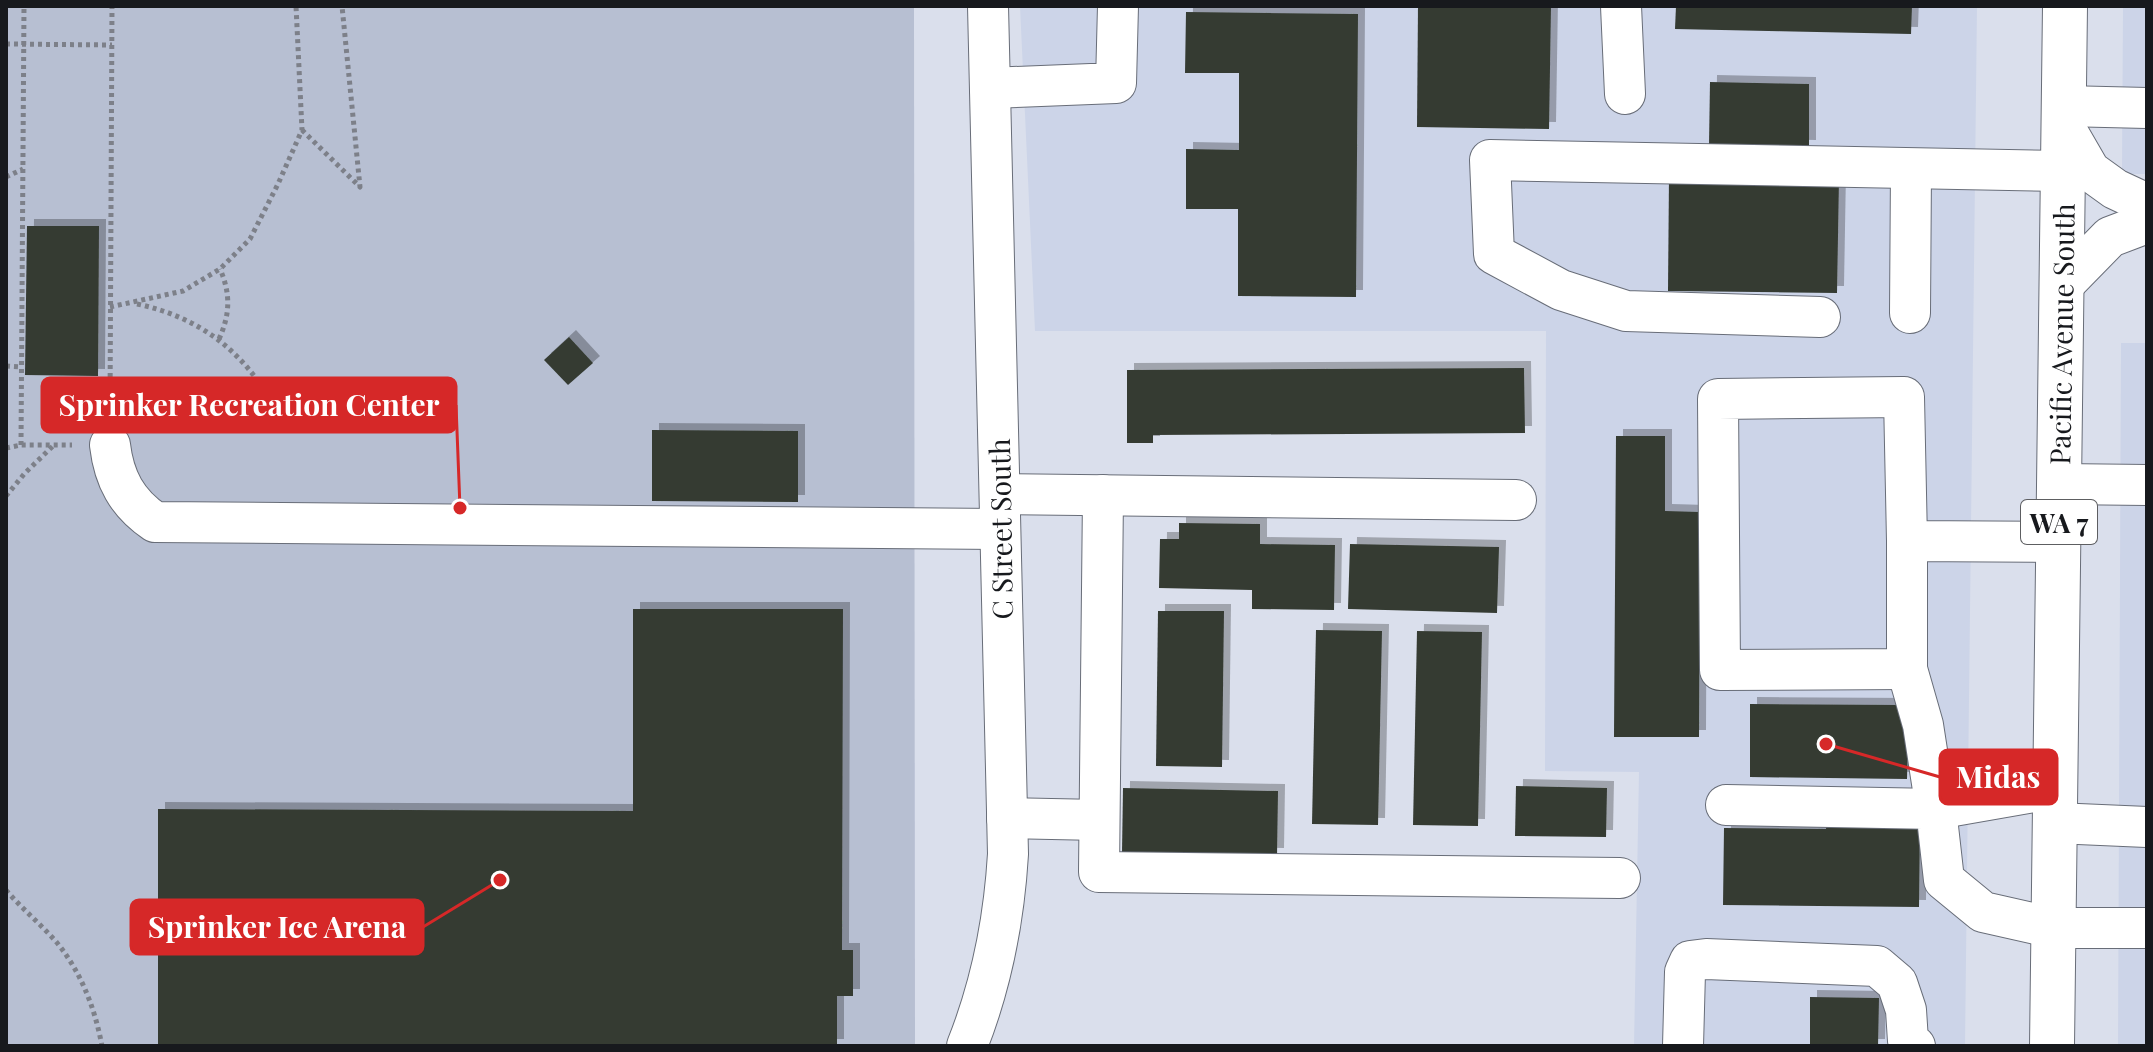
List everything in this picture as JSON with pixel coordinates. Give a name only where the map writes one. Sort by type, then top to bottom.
[{"type":"main road","name":"Pacific Avenue South","points":[[2052,1046],[2065,6]]},
{"type":"street","name":"C Street South","points":[[967,1046],[983,1007],[998,951],[1005,901],[1007,818],[988,6]]},
{"type":"street","points":[[990,88],[1116,83],[1118,6]]},
{"type":"street","points":[[1621,6],[1625,94]]},
{"type":"street","points":[[2147,108],[2064,116],[2090,171],[2115,189],[2147,204]]},
{"type":"street","points":[[1820,317],[1626,311],[1561,290],[1494,254],[1490,160],[2064,171]]},
{"type":"street","points":[[1910,313],[1911,169]]},
{"type":"street","points":[[2062,286],[2110,237],[2147,223]]},
{"type":"street","points":[[1907,669],[1720,670],[1718,399],[1904,397],[1907,669],[1923,725],[1944,880],[1983,912],[2054,928],[2147,928]]},
{"type":"street","points":[[110,445],[112,465],[119,485],[131,501],[155,522],[1000,511],[1103,495],[1516,500]]},
{"type":"street","points":[[2060,484],[2147,485]]},
{"type":"street","points":[[1103,495],[1099,872],[1620,878]]},
{"type":"street","points":[[1907,541],[2059,542]]},
{"type":"street","points":[[1726,805],[1936,809],[2056,806],[2147,827]]},
{"type":"street","points":[[1007,818],[1099,820]]},
{"type":"street","points":[[1683,1046],[1685,972],[1690,961],[1706,959],[1877,966],[1897,983],[1906,1010],[1908,1041],[1915,1046]]},
{"type":"path","points":[[21,445],[24,6]]},
{"type":"path","points":[[6,448],[21,445],[110,445],[112,6]]},
{"type":"path","points":[[110,307],[183,291],[220,269],[250,239],[302,130],[296,6]]},
{"type":"path","points":[[302,130],[360,187],[342,6]]},
{"type":"path","points":[[6,44],[112,45]]},
{"type":"path","points":[[6,177],[23,169]]},
{"type":"path","points":[[219,339],[225,327],[229,299],[220,269]]},
{"type":"path","points":[[132,303],[159,308],[184,318],[219,339],[247,365],[274,407]]},
{"type":"path","points":[[6,366],[21,367]]},
{"type":"path","points":[[6,496],[55,445]]},
{"type":"path","points":[[6,890],[56,942],[76,970],[91,1000],[102,1046]]},
{"type":"shaded area","points":[[6,6],[914,6],[915,1046],[6,1046]]},
{"type":"shaded area","points":[[1020,6],[1977,6],[1965,1046],[1634,1046],[1639,772],[1545,771],[1546,331],[1035,331]]},
{"type":"shaded area","points":[[2123,6],[2147,6],[2147,174],[2122,174]]},
{"type":"shaded area","points":[[2121,343],[2147,343],[2147,1046],[2118,1046]]},
{"type":"building","points":[[1418,6],[1551,6],[1549,129],[1417,127]]},
{"type":"building","points":[[1676,6],[1912,6],[1911,34],[1675,29]]},
{"type":"building","points":[[1186,12],[1358,14],[1356,297],[1238,296],[1238,209],[1186,209],[1186,149],[1239,150],[1239,73],[1185,73]]},
{"type":"building","points":[[1710,82],[1809,84],[1809,147],[1709,145]]},
{"type":"building","points":[[1669,176],[1839,178],[1837,293],[1668,291]]},
{"type":"building","points":[[27,226],[99,226],[98,376],[25,375]]},
{"type":"building","points":[[569,337],[593,363],[568,385],[544,360]]},
{"type":"building","points":[[1524,368],[1525,433],[1153,435],[1153,443],[1127,443],[1127,370]]},
{"type":"building","points":[[652,430],[798,431],[798,502],[652,501]]},
{"type":"building","points":[[1616,436],[1665,436],[1665,511],[1700,512],[1699,737],[1614,737]]},
{"type":"building","points":[[1179,523],[1260,524],[1260,544],[1335,545],[1334,610],[1252,609],[1252,590],[1159,588],[1160,539],[1179,539]]},
{"type":"building","points":[[1350,544],[1499,547],[1497,613],[1348,609]]},
{"type":"building","points":[[633,609],[843,609],[842,950],[853,950],[853,996],[837,996],[837,1046],[158,1046],[158,809],[633,811]]},
{"type":"building","points":[[1158,611],[1224,611],[1222,767],[1156,766]]},
{"type":"building","points":[[1316,630],[1382,631],[1378,825],[1312,824]]},
{"type":"building","points":[[1417,631],[1482,632],[1478,826],[1413,825]]},
{"type":"building","points":[[1750,704],[1909,705],[1907,779],[1750,777]]},
{"type":"building","points":[[1516,786],[1607,788],[1606,837],[1515,836]]},
{"type":"building","points":[[1123,788],[1278,791],[1277,855],[1122,853]]},
{"type":"building","points":[[1827,818],[1920,818],[1919,907],[1723,905],[1724,828],[1826,829]]},
{"type":"building","points":[[1810,997],[1879,998],[1878,1046],[1810,1046]]},
{"type":"place","name":"Sprinker Recreation Center","points":[[460,508]]},
{"type":"place","name":"Midas","points":[[1826,744]]},
{"type":"place","name":"Sprinker Ice Arena","points":[[500,880]]}]
